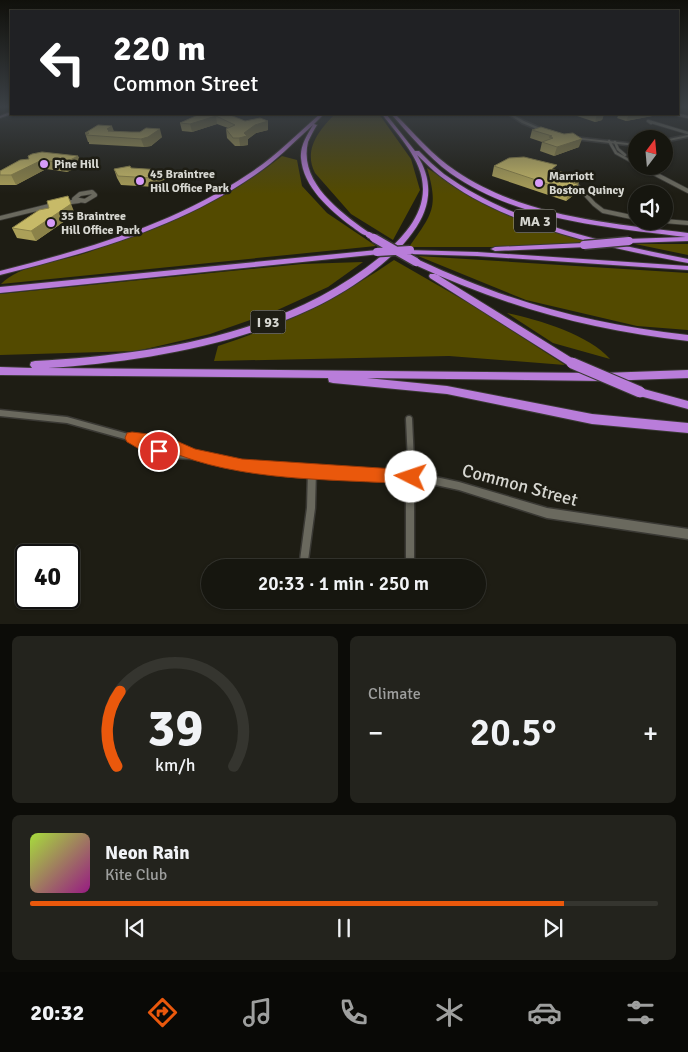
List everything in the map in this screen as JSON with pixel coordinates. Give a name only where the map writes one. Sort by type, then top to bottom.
[{"type":"highway","points":[[0,273],[110,240],[159,222],[209,200],[263,167],[299,136]]},
{"type":"highway","points":[[309,136],[303,153],[306,171],[330,205],[369,235],[472,298],[572,363],[640,392],[688,404]]},
{"type":"highway","name":"I 93","points":[[0,366],[94,362],[174,349],[267,322],[335,291],[389,254],[406,236],[422,211],[426,194],[424,174],[400,136]]},
{"type":"highway","points":[[416,136],[448,168],[495,194],[577,218],[688,235]]},
{"type":"highway","name":"MA 3","points":[[402,139],[446,178],[471,193],[511,212],[581,236],[688,261]]},
{"type":"highway","points":[[0,290],[377,252],[534,249],[629,241],[688,239]]},
{"type":"highway","points":[[409,251],[472,253],[688,268]]},
{"type":"highway","points":[[415,263],[481,291],[538,310],[609,327],[688,338]]},
{"type":"highway","points":[[0,370],[603,377],[688,374]]},
{"type":"highway","points":[[288,373],[447,390],[592,419],[688,428]]},
{"type":"street","points":[[569,136],[628,144]]},
{"type":"street","points":[[673,142],[688,140]]},
{"type":"street","points":[[609,142],[617,154],[628,159]]},
{"type":"street","points":[[615,143],[621,153],[628,158]]},
{"type":"street","points":[[659,175],[688,189]]},
{"type":"street","points":[[662,175],[688,189]]},
{"type":"street","points":[[568,178],[582,187],[600,209],[628,217]]},
{"type":"street","points":[[87,192],[94,194],[91,199],[0,217],[87,192]]},
{"type":"street","points":[[76,196],[74,199],[79,201]]},
{"type":"street","points":[[673,222],[688,224]]},
{"type":"street","name":"Common Street","points":[[0,413],[60,419],[132,438],[171,454],[194,455],[242,466],[411,477],[459,486],[548,513],[688,534]]},
{"type":"street","points":[[408,419],[411,477],[411,559]]},
{"type":"street","points":[[303,559],[311,508],[312,470]]},
{"type":"shaded area","points":[[317,136],[395,136],[411,159],[420,190],[393,240],[351,214],[315,173],[311,156]]},
{"type":"shaded area","points":[[282,156],[297,160],[302,186],[327,213],[376,246],[1,284],[10,277],[31,267],[89,252],[190,212],[237,187]]},
{"type":"shaded area","points":[[427,168],[468,194],[524,220],[589,242],[517,247],[409,247],[428,218],[433,202],[431,182]]},
{"type":"shaded area","points":[[635,244],[688,244],[688,255]]},
{"type":"shaded area","points":[[418,256],[688,273],[688,330],[637,326],[526,300]]},
{"type":"shaded area","points":[[394,260],[474,306],[565,365],[449,356],[214,361],[218,346],[265,329],[331,299]]},
{"type":"shaded area","points":[[363,262],[328,287],[273,312],[210,334],[137,351],[0,355],[0,294],[302,264]]},
{"type":"shaded area","points":[[507,313],[533,319],[577,335],[601,350],[610,359],[553,343]]},
{"type":"building","points":[[101,136],[149,136],[141,139]]},
{"type":"building","points":[[232,136],[247,136],[239,138]]},
{"type":"building","points":[[578,136],[582,139],[557,147],[542,142],[553,138],[549,137]]},
{"type":"building","points":[[42,152],[78,156],[64,163],[42,160],[11,175],[0,175],[0,171],[20,160],[29,159],[28,156]]},
{"type":"building","points":[[524,157],[557,165],[552,169],[580,178],[573,183],[578,184],[569,191],[494,166],[509,158]]},
{"type":"building","points":[[130,166],[131,168],[162,170],[152,178],[118,176],[114,169]]},
{"type":"building","points":[[68,196],[71,204],[31,231],[12,228],[39,210],[49,208],[47,201]]},
{"type":"place","name":"Pine Hill","points":[[44,164]]},
{"type":"place","name":"45 Braintree Hill Office Park","points":[[140,181]]},
{"type":"place","name":"Marriott Boston Quincy","points":[[539,183]]},
{"type":"place","name":"35 Braintree Hill Office Park","points":[[51,223]]},
{"type":"route","points":[[159,451],[132,438],[165,443],[194,455],[242,466],[411,477]]}]
